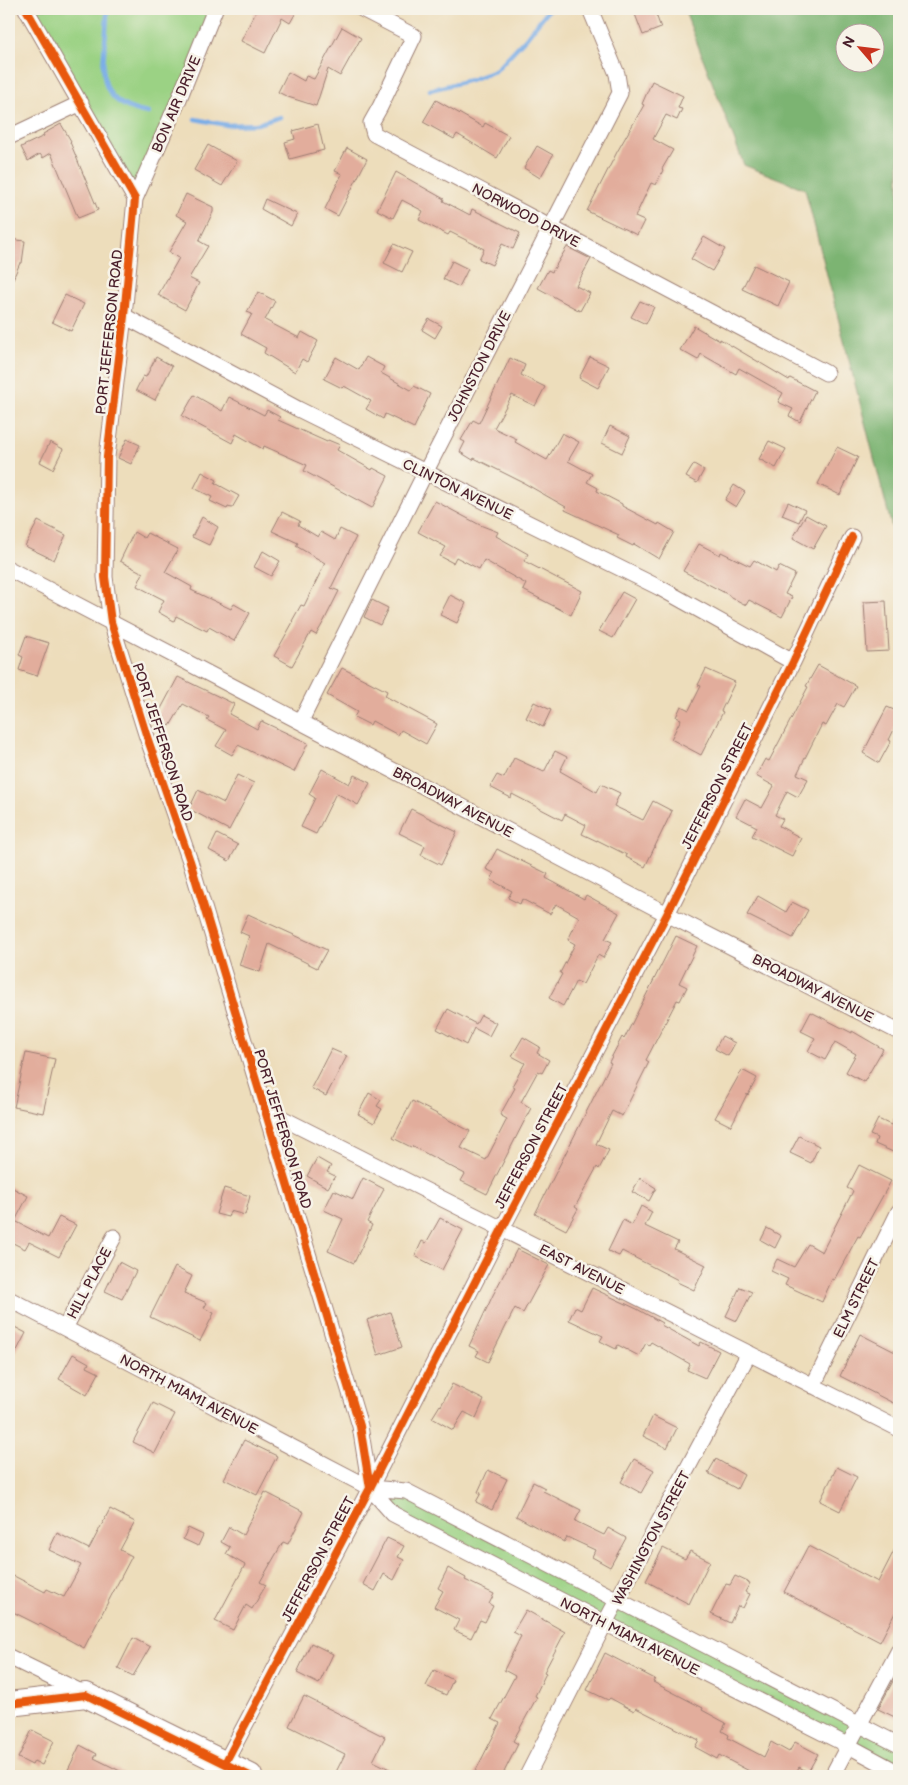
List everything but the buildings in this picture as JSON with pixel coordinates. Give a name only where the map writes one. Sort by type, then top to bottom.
[{"type":"main road","points":[[9,1704],[86,1695],[250,1776]]},
{"type":"street","points":[[26,9],[136,199]]},
{"type":"street","name":"BON AIR DRIVE","points":[[136,199],[215,9]]},
{"type":"street","name":"NORWOOD DRIVE","points":[[362,9],[414,36],[371,122],[374,134],[826,373]]},
{"type":"street","name":"JOHNSTON DRIVE","points":[[301,721],[425,473],[620,93],[617,74],[590,9]]},
{"type":"street","points":[[9,137],[81,103]]},
{"type":"street","name":"PORT JEFFERSON ROAD","points":[[136,199],[107,458],[105,577],[111,622],[146,734],[190,861],[360,1426],[370,1488]]},
{"type":"street","name":"CLINTON AVENUE","points":[[124,316],[298,409],[660,588],[793,662]]},
{"type":"street","name":"JEFFERSON STREET","points":[[225,1763],[370,1488],[502,1229],[667,914],[793,662],[852,537]]},
{"type":"street","name":"BROADWAY AVENUE","points":[[9,569],[667,914],[899,1032]]},
{"type":"street","name":"EAST AVENUE","points":[[264,1109],[899,1429]]},
{"type":"street","name":"ELM STREET","points":[[813,1386],[899,1211]]},
{"type":"street","name":"HILL PLACE","points":[[65,1328],[114,1237]]},
{"type":"street","name":"NORTH MIAMI AVENUE","points":[[9,1299],[370,1488],[393,1514],[899,1773]]},
{"type":"street","name":"WASHINGTON STREET","points":[[527,1776],[605,1623],[749,1354]]},
{"type":"street","name":"NORTH MIAMI AVENUE","points":[[370,1488],[406,1491],[899,1745]]},
{"type":"street","points":[[832,1776],[899,1650]]},
{"type":"street","points":[[9,1657],[86,1695]]},
{"type":"green space","points":[[26,9],[215,9],[135,199]]},
{"type":"green space","points":[[684,9],[899,9],[899,555],[805,189],[744,165]]},
{"type":"green space","points":[[370,1488],[406,1491],[899,1745],[899,1773],[393,1514]]},
{"type":"waterway","points":[[107,9],[104,60],[107,88],[115,99],[128,107],[148,113]]},
{"type":"waterway","points":[[430,90],[470,80],[495,71],[526,38],[549,9]]},
{"type":"waterway","points":[[195,119],[227,125],[257,124],[280,117]]},
{"type":"cycle path","points":[[26,9],[135,199],[124,316],[107,457],[105,577],[111,622],[146,734],[190,861],[360,1426],[370,1488]]},
{"type":"cycle path","points":[[225,1763],[370,1488],[502,1229],[667,914],[793,662],[852,537]]},
{"type":"cycle path","points":[[9,1704],[86,1695],[250,1776]]}]
